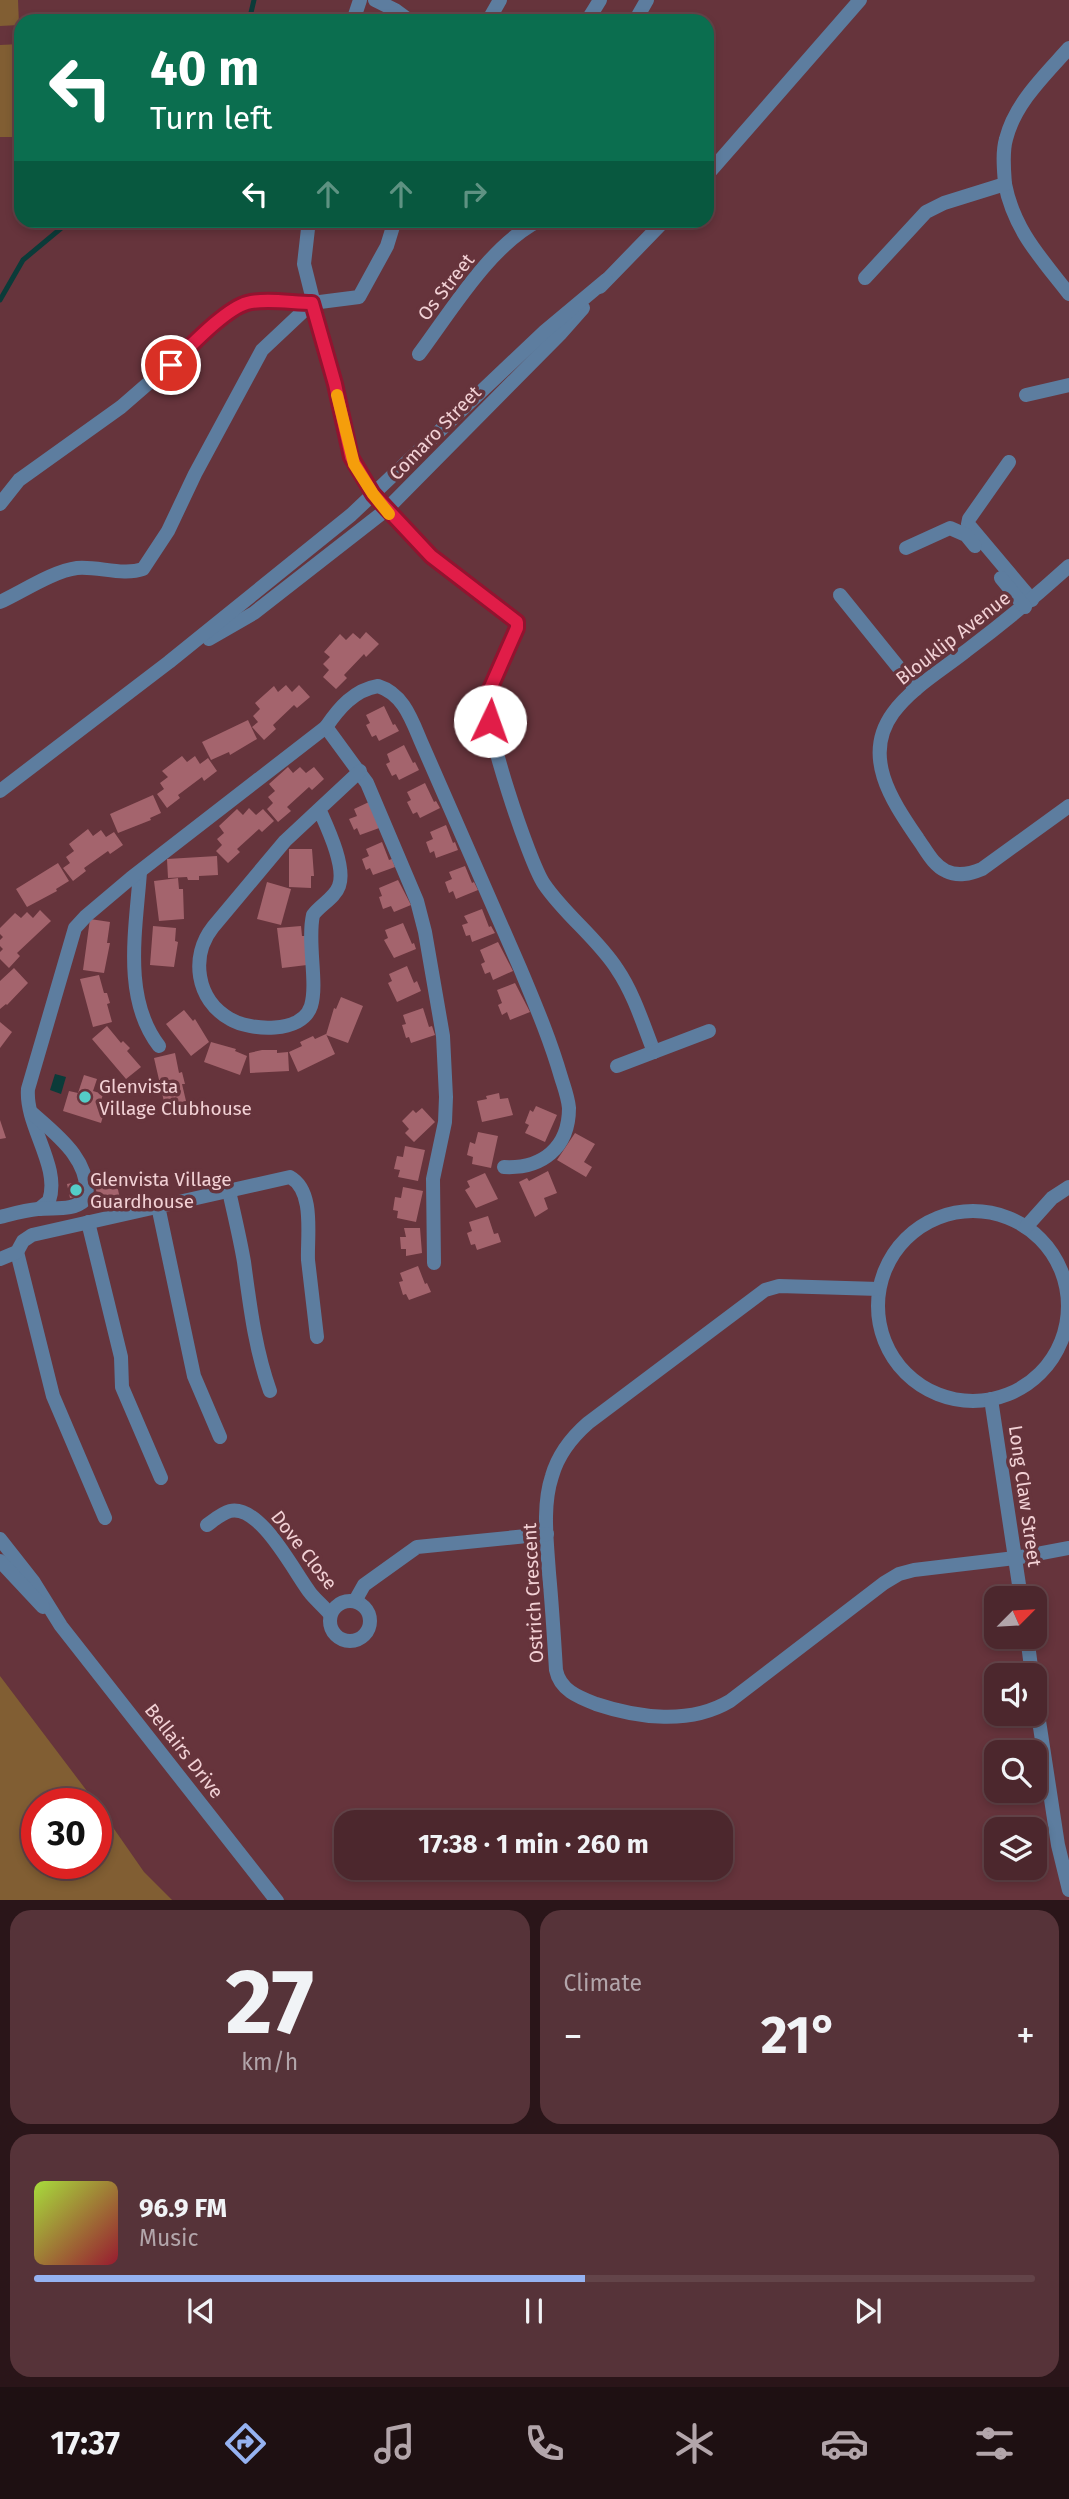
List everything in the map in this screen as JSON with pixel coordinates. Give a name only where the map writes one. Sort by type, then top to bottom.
[{"type":"street","points":[[375,0],[400,14]]},
{"type":"street","points":[[714,167],[860,0]]},
{"type":"street","points":[[1069,48],[1028,96],[1005,141],[1005,184],[1011,209],[1019,227],[1069,294]]},
{"type":"street","points":[[865,278],[926,212],[944,203],[1005,184]]},
{"type":"street","points":[[308,228],[304,264],[351,457],[373,494],[431,556],[517,622],[517,628],[487,701],[493,737],[516,814],[542,881],[618,970],[630,992],[654,1052]]},
{"type":"street","points":[[0,504],[19,480],[121,407],[236,307],[253,302],[312,303],[359,297],[387,246],[393,228]]},
{"type":"street","name":"Os Street","points":[[419,354],[495,254],[512,237],[527,228]]},
{"type":"street","name":"Comaro Street","points":[[169,662],[254,612],[386,510],[561,334],[606,280],[657,228]]},
{"type":"street","name":"Comaro Street","points":[[0,790],[169,662],[318,543],[545,331],[606,280]]},
{"type":"street","points":[[0,602],[72,569],[143,569],[168,531],[195,474],[262,350],[312,303]]},
{"type":"street","points":[[1026,395],[1069,385]]},
{"type":"street","points":[[1009,462],[968,524],[1029,603]]},
{"type":"street","points":[[906,548],[950,528],[957,530],[965,535],[1029,603]]},
{"type":"street","name":"Blouklip Avenue","points":[[1069,566],[1029,603],[916,689],[893,712],[886,725],[879,763],[891,796],[935,863],[946,871],[958,874],[966,875],[982,869],[1069,806]]},
{"type":"street","points":[[840,595],[916,689]]},
{"type":"street","points":[[39,1209],[49,1201],[52,1185],[27,1098],[72,934],[86,916],[139,872],[326,727],[349,700],[359,692],[378,686],[386,689],[404,705],[535,1002],[568,1098],[566,1129],[543,1161],[526,1167],[504,1167]]},
{"type":"street","points":[[326,727],[360,771],[392,838],[417,901],[443,1036],[446,1107],[433,1179],[434,1263]]},
{"type":"street","points":[[320,811],[333,842],[340,878],[336,891],[313,915],[311,1006],[303,1019],[294,1023],[255,1027],[230,1020],[214,1006],[202,987],[199,962],[203,942],[285,841],[360,771]]},
{"type":"street","points":[[139,872],[134,959],[136,990],[145,1026],[159,1046]]},
{"type":"street","points":[[617,1066],[709,1031]]},
{"type":"street","points":[[0,1217],[39,1209],[57,1210],[86,1199],[87,1186],[77,1157],[32,1113]]},
{"type":"street","points":[[0,1259],[17,1251],[23,1241],[32,1235],[286,1176],[298,1183],[308,1216],[308,1259],[317,1337]]},
{"type":"street","points":[[1026,1227],[1052,1198],[1069,1187]]},
{"type":"street","points":[[229,1191],[244,1261],[260,1364],[270,1391]]},
{"type":"street","points":[[158,1206],[194,1376],[220,1437]]},
{"type":"street","points":[[966,1211],[998,1214],[1026,1227],[1045,1243],[1058,1264],[1066,1288],[1068,1312],[1063,1337],[1052,1359],[1036,1378],[1015,1392],[992,1399],[961,1400],[932,1391],[907,1374],[889,1349],[879,1320],[879,1289],[890,1260],[909,1235],[936,1218],[966,1211]]},
{"type":"street","points":[[88,1222],[121,1357],[122,1387],[161,1478]]},
{"type":"street","points":[[17,1251],[52,1396],[105,1518]]},
{"type":"street","name":"Ostrich Crescent","points":[[879,1289],[779,1286],[759,1294],[588,1423],[575,1436],[558,1459],[552,1476],[547,1534],[556,1670],[560,1681],[572,1693],[586,1700],[627,1714],[647,1717],[690,1714],[725,1704],[899,1574],[1069,1548]]},
{"type":"street","name":"Long Claw Street","points":[[992,1399],[1019,1586]]},
{"type":"street","name":"Dove Close","points":[[207,1525],[231,1511],[246,1513],[254,1518],[265,1528],[312,1594],[330,1614],[331,1629],[337,1637],[352,1641],[368,1630],[370,1620],[364,1606],[355,1601],[340,1602],[330,1614]]},
{"type":"street","name":"Dove Close","points":[[355,1601],[364,1586],[417,1547],[547,1534]]},
{"type":"street","name":"Bellairs Drive","points":[[0,1539],[33,1581],[61,1626]]},
{"type":"street","name":"Bellairs Drive","points":[[0,1561],[61,1626],[277,1900]]},
{"type":"street","points":[[1040,1726],[1058,1845],[1069,1888]]},
{"type":"shaded area","points":[[0,0],[18,0],[19,14],[14,14],[14,25],[0,26]]},
{"type":"shaded area","points":[[14,44],[14,137],[0,137],[0,45]]},
{"type":"shaded area","points":[[0,1676],[85,1788],[21,1788],[21,1879],[112,1879],[112,1826],[144,1872],[172,1900],[0,1900]]},
{"type":"water","points":[[55,1074],[66,1077],[61,1094],[50,1090]]},
{"type":"building","points":[[366,632],[379,644],[366,657],[364,654],[344,675],[347,678],[336,689],[323,677],[329,670],[323,664],[330,657],[324,652],[340,634],[346,640],[353,633],[360,639]]},
{"type":"building","points":[[286,685],[292,692],[299,685],[310,697],[297,708],[294,705],[273,725],[276,729],[264,740],[252,727],[258,722],[253,716],[260,709],[255,703],[274,686],[278,692]]},
{"type":"building","points":[[384,706],[399,731],[379,741],[376,735],[372,737],[366,725],[370,723],[366,715]]},
{"type":"building","points":[[248,720],[257,739],[230,755],[229,752],[211,760],[202,742]]},
{"type":"building","points":[[404,745],[419,770],[399,780],[396,774],[392,776],[386,764],[390,762],[387,754]]},
{"type":"building","points":[[182,756],[187,762],[195,756],[200,764],[208,758],[217,771],[204,781],[202,777],[178,795],[180,798],[167,808],[157,794],[164,789],[160,783],[168,777],[162,771]]},
{"type":"building","points":[[288,767],[293,773],[300,767],[306,773],[314,767],[324,779],[312,790],[309,787],[287,807],[291,811],[278,822],[267,809],[273,803],[268,797],[275,791],[269,784]]},
{"type":"building","points":[[425,783],[440,808],[420,818],[417,812],[413,814],[407,802],[411,800],[407,792]]},
{"type":"building","points":[[153,795],[161,813],[150,818],[151,820],[118,833],[110,814]]},
{"type":"building","points":[[369,802],[382,827],[360,835],[357,828],[354,830],[349,819],[357,816],[354,809]]},
{"type":"building","points":[[249,808],[256,815],[263,809],[274,821],[262,832],[259,829],[237,849],[240,852],[228,863],[216,851],[222,845],[217,839],[224,833],[219,826],[237,809],[243,815]]},
{"type":"building","points":[[446,825],[458,850],[436,858],[434,851],[430,853],[426,842],[433,839],[430,832]]},
{"type":"building","points":[[88,829],[93,836],[101,830],[106,837],[114,832],[123,845],[110,854],[108,851],[84,868],[86,871],[73,881],[63,868],[70,863],[66,857],[74,851],[69,844]]},
{"type":"building","points":[[382,842],[395,867],[373,875],[370,868],[366,870],[362,859],[369,856],[366,849]]},
{"type":"building","points":[[289,849],[312,849],[314,876],[311,876],[311,888],[289,887]]},
{"type":"building","points":[[217,856],[218,875],[199,876],[199,880],[188,880],[187,877],[168,878],[167,859]]},
{"type":"building","points":[[58,863],[69,881],[56,889],[57,891],[27,907],[16,889]]},
{"type":"building","points":[[465,866],[478,890],[456,899],[453,891],[449,893],[445,882],[452,879],[449,872]]},
{"type":"building","points":[[178,878],[179,889],[183,889],[184,919],[159,921],[154,881]]},
{"type":"building","points":[[398,880],[411,905],[394,912],[391,906],[383,909],[379,888]]},
{"type":"building","points":[[267,882],[291,889],[281,925],[257,919]]},
{"type":"building","points":[[482,909],[489,927],[491,926],[495,933],[472,942],[470,935],[466,936],[462,925],[468,923],[464,916]]},
{"type":"building","points":[[40,910],[51,921],[17,953],[20,956],[9,968],[0,959],[3,949],[0,940],[3,937],[0,928],[15,913],[21,918],[27,912],[33,918]]},
{"type":"building","points":[[90,919],[110,922],[107,943],[110,943],[104,973],[83,970]]},
{"type":"building","points":[[403,923],[416,949],[394,958],[384,940],[388,938],[385,930]]},
{"type":"building","points":[[153,926],[176,928],[175,941],[178,942],[174,967],[150,965]]},
{"type":"building","points":[[301,926],[302,936],[306,936],[307,965],[282,968],[277,928]]},
{"type":"building","points":[[498,942],[513,971],[493,980],[490,972],[485,974],[481,964],[485,962],[480,950]]},
{"type":"building","points":[[407,966],[414,983],[417,981],[421,991],[397,1002],[388,983],[392,981],[389,974]]},
{"type":"building","points":[[14,968],[28,983],[0,1009],[0,981]]},
{"type":"building","points":[[99,975],[110,1003],[107,1004],[112,1022],[93,1027],[80,979]]},
{"type":"building","points":[[515,983],[530,1012],[510,1020],[507,1012],[502,1015],[498,1005],[502,1003],[497,990]]},
{"type":"building","points":[[341,997],[363,1006],[348,1043],[326,1035],[334,1008],[336,1009]]},
{"type":"building","points":[[423,1008],[429,1027],[432,1026],[435,1035],[411,1043],[409,1037],[406,1038],[402,1025],[406,1024],[403,1015]]},
{"type":"building","points":[[184,1010],[193,1021],[195,1019],[209,1042],[191,1056],[166,1024]]},
{"type":"building","points":[[0,1022],[12,1032],[0,1048]]},
{"type":"building","points":[[107,1026],[121,1043],[123,1041],[130,1048],[127,1051],[141,1067],[126,1079],[92,1039]]},
{"type":"building","points":[[326,1034],[335,1054],[298,1072],[289,1052],[302,1046],[300,1042]]},
{"type":"building","points":[[211,1042],[236,1049],[235,1051],[247,1056],[240,1075],[204,1062]]},
{"type":"building","points":[[262,1050],[288,1052],[289,1071],[250,1073],[249,1053]]},
{"type":"building","points":[[175,1053],[179,1073],[182,1072],[185,1084],[182,1084],[186,1101],[165,1106],[154,1058]]},
{"type":"building","name":"Glenvista Village Clubhouse","points":[[84,1075],[97,1079],[93,1091],[103,1094],[101,1101],[107,1103],[101,1123],[63,1111],[69,1091],[78,1093]]},
{"type":"building","points":[[499,1093],[500,1099],[508,1098],[513,1115],[482,1122],[477,1101]]},
{"type":"building","points":[[536,1106],[557,1115],[545,1142],[525,1133],[529,1125],[525,1123],[530,1110],[533,1112]]},
{"type":"building","points":[[422,1108],[435,1122],[414,1142],[405,1133],[409,1129],[402,1121],[413,1110],[416,1113]]},
{"type":"building","points":[[0,1120],[6,1138],[0,1139]]},
{"type":"building","points":[[478,1132],[498,1136],[491,1168],[472,1164],[473,1157],[467,1155],[470,1142],[475,1144]]},
{"type":"building","points":[[575,1133],[595,1144],[584,1162],[592,1167],[586,1177],[557,1160]]},
{"type":"building","points":[[405,1146],[425,1150],[418,1181],[398,1177],[400,1170],[394,1169],[397,1156],[403,1157]]},
{"type":"building","points":[[548,1171],[557,1193],[544,1198],[548,1209],[535,1217],[519,1182],[527,1178],[529,1181]]},
{"type":"building","points":[[485,1173],[498,1199],[476,1208],[465,1190],[470,1187],[467,1181]]},
{"type":"building","points":[[116,1180],[120,1199],[99,1204],[95,1185]]},
{"type":"building","name":"Glenvista Village Guardhouse","points":[[82,1181],[85,1195],[70,1198],[67,1184]]},
{"type":"building","points":[[403,1187],[423,1191],[416,1222],[397,1218],[398,1211],[393,1210],[395,1197],[401,1198]]},
{"type":"building","points":[[488,1216],[494,1234],[498,1233],[501,1242],[477,1250],[475,1244],[471,1245],[467,1233],[472,1231],[469,1222]]},
{"type":"building","points":[[404,1228],[420,1228],[422,1253],[406,1256],[406,1249],[401,1249],[400,1237],[406,1237]]},
{"type":"building","points":[[418,1266],[431,1292],[409,1300],[406,1294],[403,1295],[399,1282],[403,1281],[400,1273]]},
{"type":"waterway","points":[[251,14],[254,0]]},
{"type":"waterway","points":[[0,300],[23,260],[61,228]]},
{"type":"slow traffic","points":[[337,395],[354,464],[389,514]]},
{"type":"place","name":"Glenvista Village Clubhouse","points":[[85,1097]]},
{"type":"place","name":"Glenvista Village Guardhouse","points":[[76,1190]]},
{"type":"route","points":[[171,365],[236,307],[264,301],[312,303],[335,384],[351,457],[358,471],[373,494],[417,543],[517,622],[518,626],[487,696],[490,721]]}]
